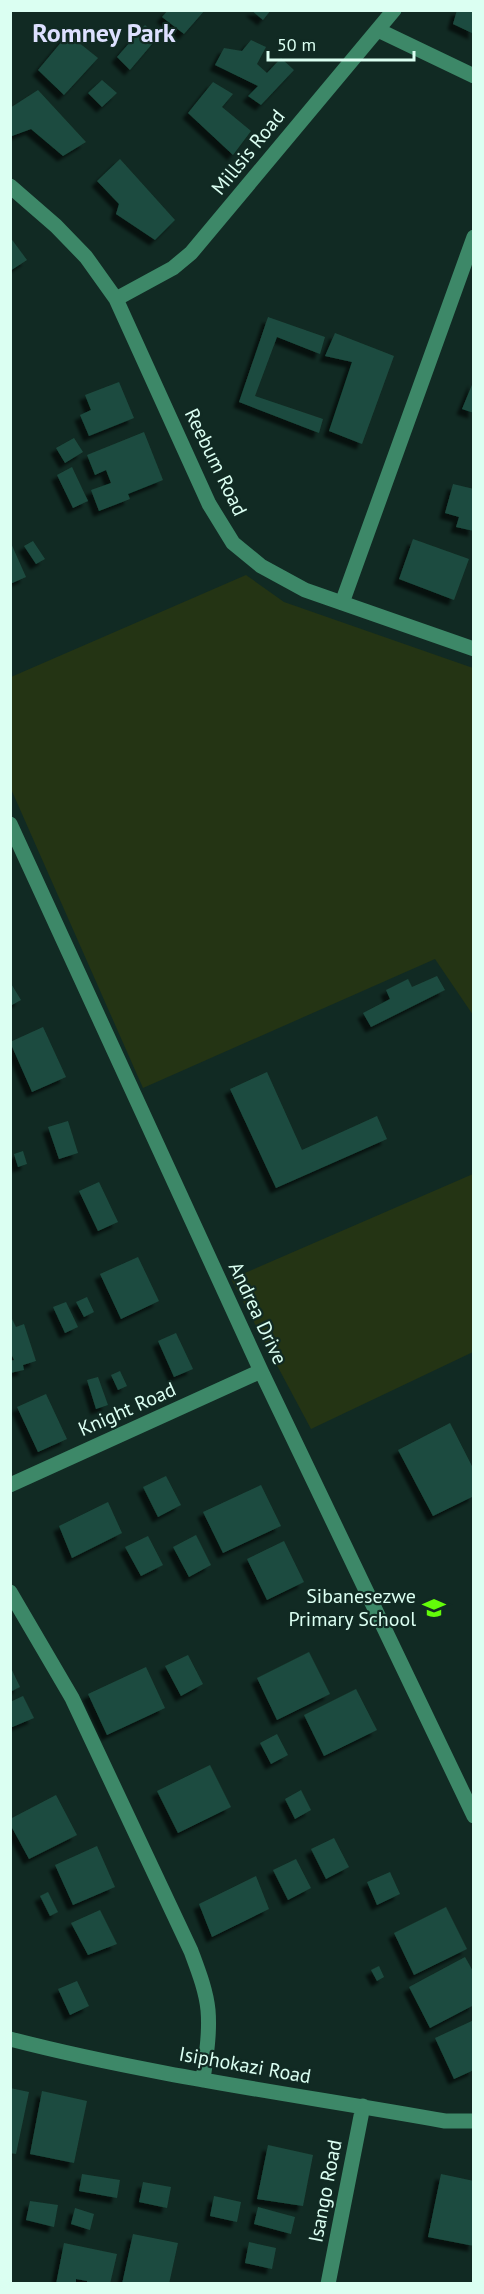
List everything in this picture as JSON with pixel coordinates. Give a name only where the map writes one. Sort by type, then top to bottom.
[{"type":"street","name":"Millsis Road","points":[[116,299],[173,268],[191,253],[394,10]]},
{"type":"street","points":[[378,30],[474,76]]},
{"type":"street","name":"Reebum Road","points":[[10,186],[79,249],[116,299],[209,504],[233,543],[261,566],[305,590],[474,649]]},
{"type":"street","points":[[342,603],[474,237]]},
{"type":"street","name":"Andrea Drive","points":[[10,824],[261,1371],[474,1816]]},
{"type":"street","name":"Knight Road","points":[[10,1485],[261,1371]]},
{"type":"street","points":[[10,1592],[72,1698],[191,1951],[203,1985],[208,2009],[209,2029],[203,2080]]},
{"type":"street","name":"Isiphokazi Road","points":[[10,2039],[47,2049],[203,2080],[445,2121],[474,2121]]},
{"type":"street","name":"Isango Road","points":[[328,2283],[363,2106]]},
{"type":"green space","points":[[246,575],[284,602],[473,668],[473,1015],[435,959],[143,1088],[11,789],[11,677]]},
{"type":"green space","points":[[473,1174],[473,1352],[311,1429],[231,1279]]},
{"type":"building","points":[[168,10],[205,10],[184,34],[162,17]]},
{"type":"building","points":[[251,10],[271,10],[263,20]]},
{"type":"building","points":[[457,10],[474,10],[474,34],[453,24]]},
{"type":"building","points":[[145,25],[158,37],[130,70],[117,57]]},
{"type":"building","points":[[68,34],[98,58],[64,95],[38,70]]},
{"type":"building","points":[[251,40],[266,47],[257,64],[267,73],[281,58],[294,70],[261,105],[248,96],[258,86],[215,65],[224,48],[242,51]]},
{"type":"building","points":[[102,80],[117,93],[102,107],[88,93]]},
{"type":"building","points":[[213,82],[233,94],[222,107],[251,131],[233,155],[188,113]]},
{"type":"building","points":[[38,90],[86,142],[63,156],[31,129],[12,136],[10,108]]},
{"type":"building","points":[[120,159],[175,220],[155,240],[116,214],[119,204],[97,181]]},
{"type":"building","points":[[10,237],[27,260],[10,271]]},
{"type":"building","points":[[268,317],[325,337],[320,354],[277,337],[255,396],[323,419],[319,433],[239,402]]},
{"type":"building","points":[[335,333],[394,356],[362,444],[329,431],[352,362],[325,356]]},
{"type":"building","points":[[474,380],[474,413],[462,409]]},
{"type":"building","points":[[119,382],[134,418],[89,436],[80,415],[91,410],[85,395]]},
{"type":"building","points":[[144,432],[163,480],[128,494],[130,499],[99,511],[91,490],[111,483],[106,470],[95,475],[87,455]]},
{"type":"building","points":[[74,438],[83,452],[65,463],[56,448]]},
{"type":"building","points":[[72,467],[88,501],[73,508],[57,475]]},
{"type":"building","points":[[453,484],[474,489],[474,531],[456,527],[459,517],[445,513]]},
{"type":"building","points":[[413,539],[469,559],[454,600],[399,579]]},
{"type":"building","points":[[10,541],[26,577],[10,584]]},
{"type":"building","points":[[33,541],[45,559],[36,564],[24,546]]},
{"type":"building","points":[[437,976],[445,990],[371,1027],[363,1013],[390,999],[386,990],[408,979],[412,987]]},
{"type":"building","points":[[10,982],[21,1000],[10,1006]]},
{"type":"building","points":[[43,1027],[66,1077],[32,1092],[10,1042]]},
{"type":"building","points":[[267,1072],[302,1150],[377,1116],[387,1139],[276,1188],[230,1089]]},
{"type":"building","points":[[68,1121],[78,1153],[59,1159],[48,1127]]},
{"type":"building","points":[[23,1151],[27,1164],[18,1167],[14,1154]]},
{"type":"building","points":[[99,1182],[118,1222],[98,1231],[79,1191]]},
{"type":"building","points":[[138,1257],[159,1301],[121,1319],[100,1274]]},
{"type":"building","points":[[87,1297],[94,1312],[84,1317],[76,1302]]},
{"type":"building","points":[[66,1302],[78,1327],[65,1333],[53,1307]]},
{"type":"building","points":[[12,1319],[16,1327],[24,1324],[36,1361],[23,1365],[24,1370],[10,1373],[10,1361],[14,1360],[10,1351]]},
{"type":"building","points":[[176,1333],[193,1369],[174,1377],[158,1341]]},
{"type":"building","points":[[120,1371],[127,1386],[118,1390],[111,1375]]},
{"type":"building","points":[[98,1377],[108,1405],[96,1409],[87,1380]]},
{"type":"building","points":[[46,1394],[67,1439],[38,1452],[17,1407]]},
{"type":"building","points":[[450,1423],[474,1470],[474,1496],[433,1516],[398,1450]]},
{"type":"building","points":[[166,1476],[181,1505],[158,1517],[143,1487]]},
{"type":"building","points":[[261,1485],[281,1526],[223,1553],[203,1512]]},
{"type":"building","points":[[108,1502],[122,1533],[72,1558],[59,1526]]},
{"type":"building","points":[[196,1535],[211,1565],[189,1577],[173,1547]]},
{"type":"building","points":[[148,1536],[163,1565],[141,1576],[125,1547]]},
{"type":"building","points":[[284,1541],[304,1582],[267,1600],[247,1559]]},
{"type":"building","points":[[309,1652],[330,1694],[277,1720],[257,1678]]},
{"type":"building","points":[[188,1655],[203,1684],[181,1696],[165,1666]]},
{"type":"building","points":[[10,1666],[20,1687],[10,1692]]},
{"type":"building","points":[[146,1667],[165,1708],[107,1735],[88,1694]]},
{"type":"building","points":[[356,1689],[377,1730],[324,1756],[304,1715]]},
{"type":"building","points":[[23,1696],[34,1718],[10,1728],[10,1702]]},
{"type":"building","points":[[277,1734],[288,1755],[271,1764],[260,1743]]},
{"type":"building","points":[[210,1765],[231,1807],[178,1833],[157,1791]]},
{"type":"building","points":[[301,1790],[311,1810],[295,1819],[285,1799]]},
{"type":"building","points":[[56,1795],[77,1835],[29,1859],[10,1824],[10,1819]]},
{"type":"building","points":[[334,1838],[349,1867],[326,1879],[311,1849]]},
{"type":"building","points":[[97,1846],[115,1887],[73,1905],[55,1865]]},
{"type":"building","points":[[296,1859],[311,1888],[288,1900],[273,1870]]},
{"type":"building","points":[[390,1872],[400,1894],[377,1905],[367,1882]]},
{"type":"building","points":[[256,1876],[269,1909],[212,1937],[199,1904]]},
{"type":"building","points":[[48,1892],[58,1912],[50,1916],[40,1896]]},
{"type":"building","points":[[446,1907],[467,1949],[414,1975],[394,1933]]},
{"type":"building","points":[[100,1910],[117,1944],[88,1955],[71,1923]]},
{"type":"building","points":[[465,1957],[474,1973],[474,2005],[430,2028],[409,1987]]},
{"type":"building","points":[[379,1966],[384,1977],[377,1981],[371,1970]]},
{"type":"building","points":[[77,1981],[89,2006],[70,2015],[58,1989]]},
{"type":"building","points":[[474,2020],[474,2070],[454,2079],[435,2038]]},
{"type":"building","points":[[10,2088],[29,2092],[16,2154],[10,2153]]},
{"type":"building","points":[[42,2091],[87,2101],[74,2163],[30,2154]]},
{"type":"building","points":[[268,2145],[313,2155],[303,2206],[257,2199]]},
{"type":"building","points":[[82,2174],[120,2180],[117,2198],[79,2191]]},
{"type":"building","points":[[441,2174],[474,2181],[474,2246],[428,2237]]},
{"type":"building","points":[[143,2182],[171,2187],[167,2208],[139,2202]]},
{"type":"building","points":[[214,2196],[241,2202],[237,2222],[210,2216]]},
{"type":"building","points":[[30,2201],[58,2205],[54,2227],[26,2220]]},
{"type":"building","points":[[258,2207],[295,2217],[291,2234],[254,2224]]},
{"type":"building","points":[[75,2208],[94,2214],[90,2230],[71,2224]]},
{"type":"building","points":[[133,2234],[178,2243],[169,2284],[122,2284]]},
{"type":"building","points":[[249,2242],[276,2248],[272,2269],[245,2263]]},
{"type":"building","points":[[64,2243],[117,2254],[110,2284],[87,2284],[87,2281],[76,2279],[76,2284],[56,2284]]},
{"type":"place","name":"Sibanesezwe Primary School","points":[[434,1608]]},
{"type":"district","name":"Romney Park","points":[[104,33]]}]
